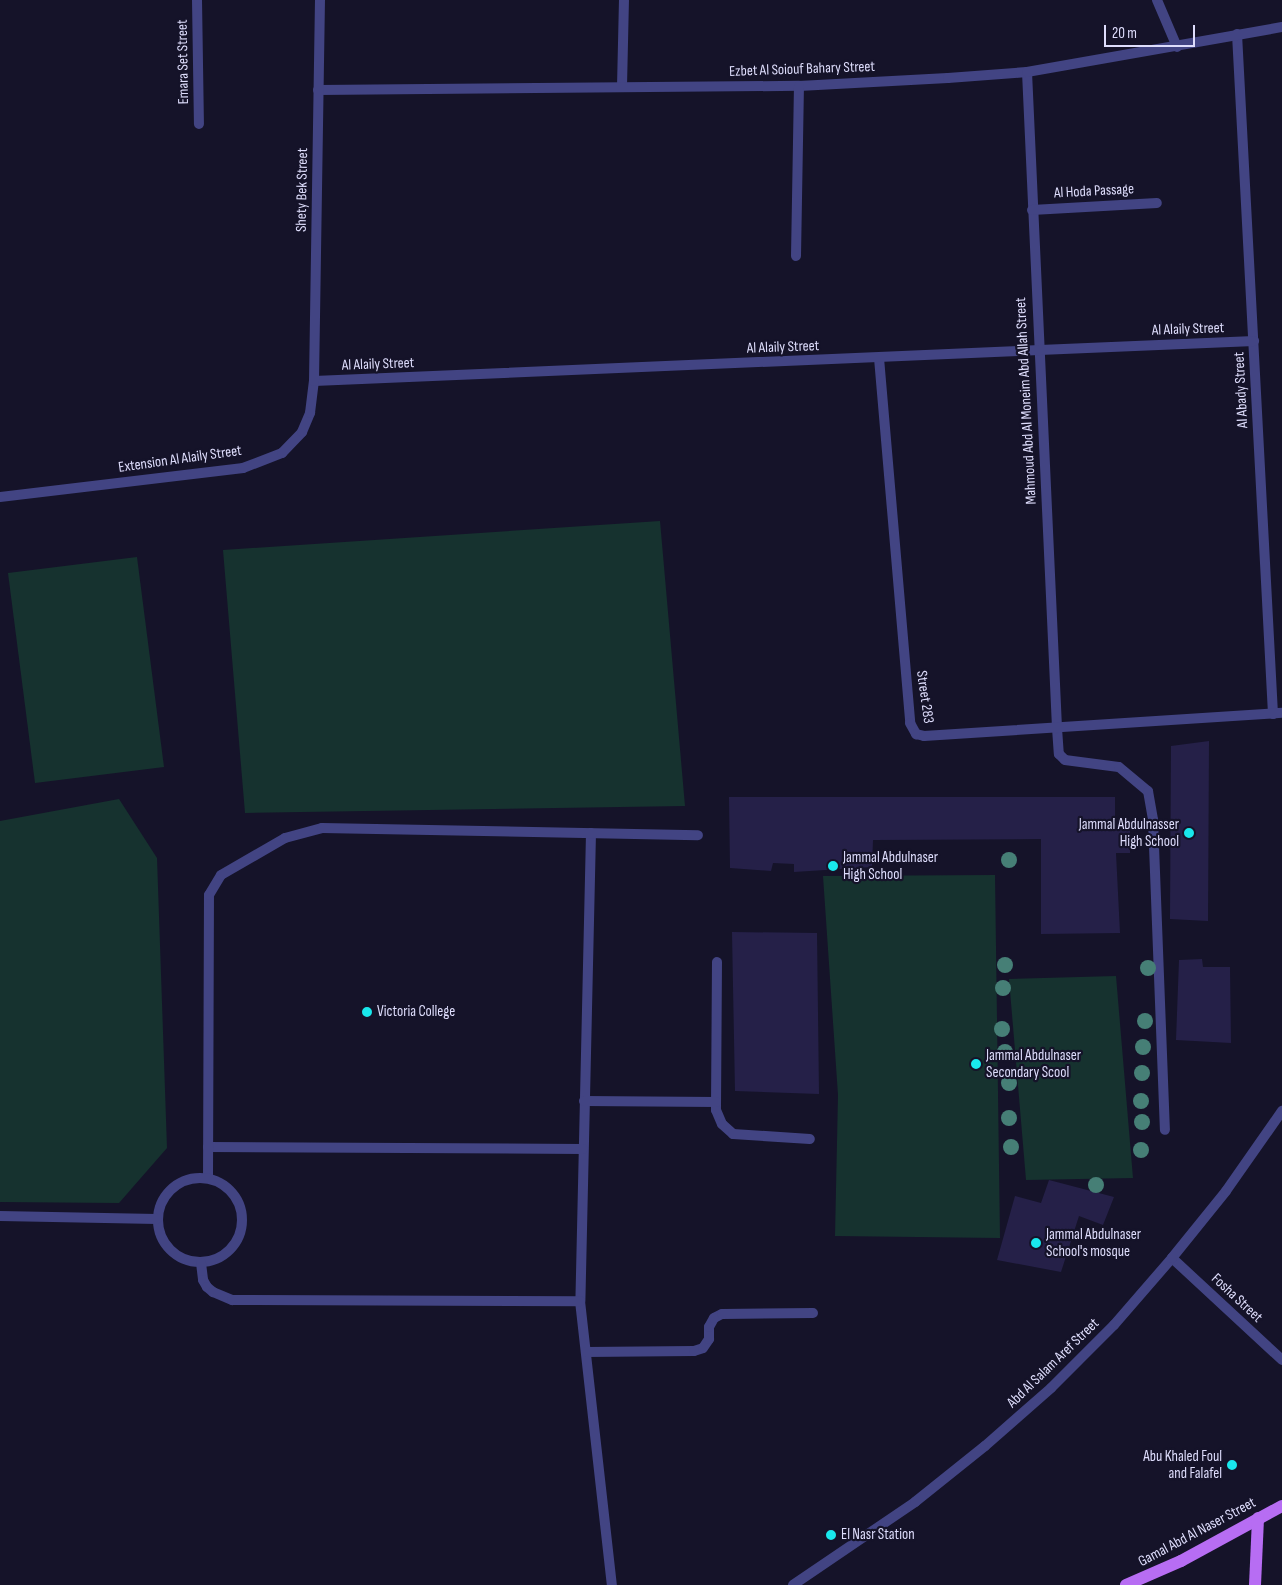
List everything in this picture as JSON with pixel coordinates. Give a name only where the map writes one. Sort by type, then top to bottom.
[{"type":"main road","name":"Gamal Abd Al Naser Street","points":[[1126,1585],[1182,1561],[1282,1506]]},
{"type":"main road","points":[[1255,1585],[1258,1518]]},
{"type":"street","name":"Emara Set Street","points":[[197,0],[199,124]]},
{"type":"street","name":"Shety Bek Street","points":[[314,381],[320,0]]},
{"type":"street","points":[[622,87],[624,0]]},
{"type":"street","points":[[1157,0],[1177,47]]},
{"type":"street","name":"Ezbet Al Soiouf Bahary Street","points":[[318,90],[799,86],[1027,72],[1282,27]]},
{"type":"street","name":"Al Abady Street","points":[[1237,34],[1277,714]]},
{"type":"street","name":"Mahmoud Abd Al Moneim Abd Allah Street","points":[[1027,72],[1038,351],[1059,754],[1065,760],[1119,767],[1148,791],[1154,820],[1165,1130]]},
{"type":"street","points":[[796,256],[799,86]]},
{"type":"street","name":"Al Hoda Passage","points":[[1032,210],[1157,203]]},
{"type":"street","name":"Al Alaily Street","points":[[314,381],[1254,342]]},
{"type":"street","name":"Street 283","points":[[879,358],[912,729],[916,734],[924,736],[1277,714]]},
{"type":"street","name":"Extension Al Alaily Street","points":[[0,497],[243,468],[282,453],[302,432],[310,413],[314,381]]},
{"type":"street","points":[[208,1178],[209,895],[221,875],[285,838],[322,828],[698,835]]},
{"type":"street","points":[[591,832],[580,1301],[612,1585]]},
{"type":"street","points":[[717,962],[716,1110],[722,1124],[734,1134],[810,1139]]},
{"type":"street","points":[[584,1101],[716,1102]]},
{"type":"street","name":"Abd Al Salam Aref Street","points":[[793,1585],[915,1502],[985,1446],[1051,1388],[1114,1325],[1172,1258],[1226,1191],[1282,1110]]},
{"type":"street","points":[[208,1147],[583,1149]]},
{"type":"street","points":[[208,1178],[227,1187],[240,1204],[243,1224],[236,1244],[221,1258],[201,1263],[179,1257],[163,1242],[157,1219],[164,1196],[184,1180],[208,1178]]},
{"type":"street","points":[[0,1216],[157,1219]]},
{"type":"street","name":"Fosha Street","points":[[1172,1258],[1282,1360]]},
{"type":"street","points":[[201,1263],[203,1280],[207,1286],[213,1292],[232,1300],[580,1301]]},
{"type":"street","points":[[586,1352],[694,1351],[703,1348],[709,1339],[710,1327],[714,1318],[722,1314],[813,1313]]},
{"type":"green space","points":[[660,521],[685,806],[245,813],[223,550]]},
{"type":"green space","points":[[137,557],[164,767],[35,783],[8,573]]},
{"type":"green space","points":[[119,799],[157,858],[167,1148],[119,1203],[0,1202],[0,821]]},
{"type":"green space","points":[[995,875],[1000,1238],[835,1236],[838,1095],[823,876]]},
{"type":"green space","points":[[1116,976],[1133,1178],[1026,1180],[1009,979]]},
{"type":"building","name":"Jammal Abdulnasser High School","points":[[1209,741],[1208,921],[1170,919],[1171,746]]},
{"type":"building","name":"Jammal Abdulnaser High School","points":[[729,797],[1115,797],[1115,828],[1130,828],[1130,853],[1116,853],[1120,933],[1041,934],[1041,839],[873,840],[872,867],[794,872],[794,864],[773,863],[771,871],[730,868]]},
{"type":"building","points":[[732,932],[817,933],[819,1094],[735,1091]]},
{"type":"building","points":[[1202,959],[1203,967],[1230,967],[1231,1043],[1176,1040],[1179,960]]},
{"type":"building","name":"Jammal Abdulnaser School's mosque","points":[[1049,1180],[1114,1197],[1103,1225],[1079,1216],[1061,1272],[997,1260],[1015,1196],[1041,1203]]},
{"type":"place","name":"Jammal Abdulnasser High School","points":[[1189,833]]},
{"type":"place","name":"Jammal Abdulnaser High School","points":[[833,866]]},
{"type":"place","name":"Victoria College","points":[[367,1012]]},
{"type":"place","name":"Jammal Abdulnaser Secondary Scool","points":[[976,1064]]},
{"type":"place","name":"Jammal Abdulnaser School's mosque","points":[[1036,1243]]},
{"type":"place","name":"Abu Khaled Foul and Falafel","points":[[1232,1465]]},
{"type":"place","name":"El Nasr Station","points":[[831,1535]]}]
